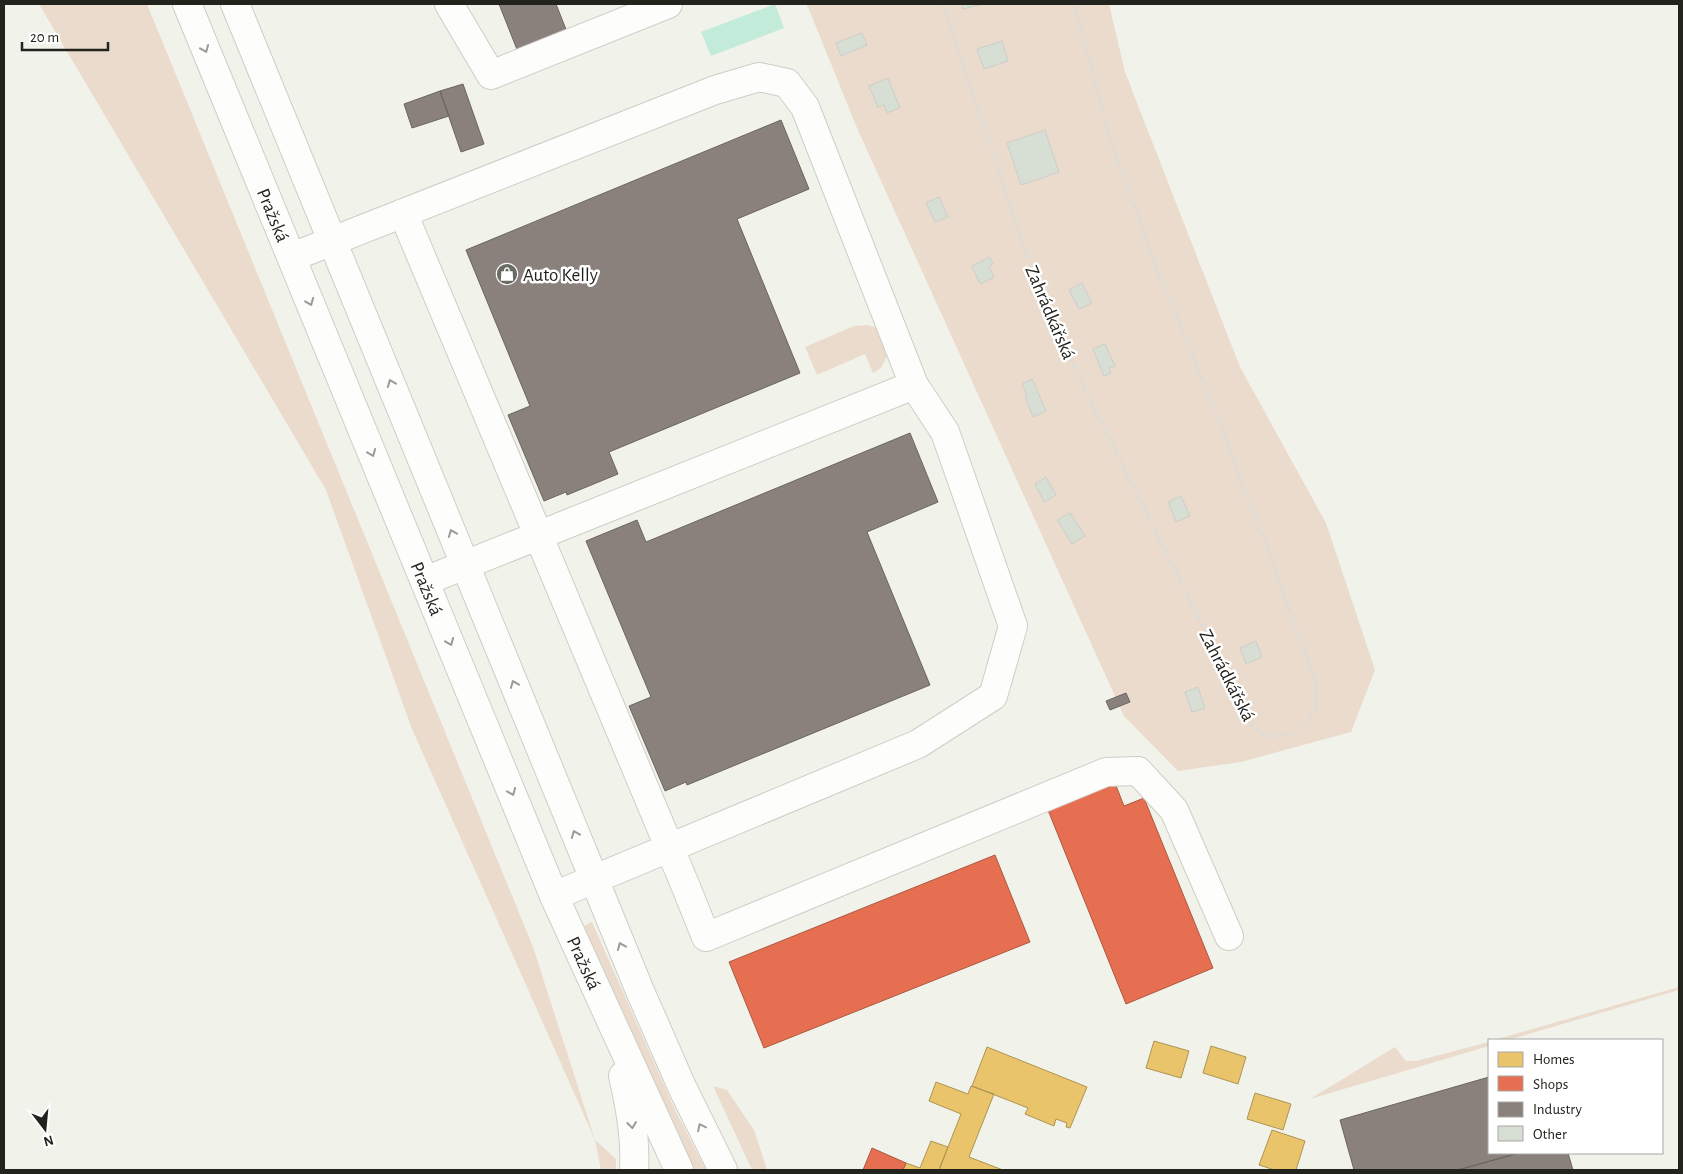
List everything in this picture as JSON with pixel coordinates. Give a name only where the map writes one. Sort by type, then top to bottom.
[{"type":"main road","name":"Pražská","points":[[187,4],[554,896],[679,1170]]},
{"type":"main road","points":[[235,4],[594,879],[682,1087],[722,1170]]},
{"type":"main road","points":[[449,4],[491,74],[668,4]]},
{"type":"main road","points":[[292,257],[715,90],[759,77],[787,83],[805,107],[914,385],[945,432],[1014,626],[993,696],[918,744],[554,896]]},
{"type":"main road","points":[[403,213],[670,847],[706,937],[1106,772],[1138,771],[1174,810],[1229,936]]},
{"type":"main road","points":[[425,581],[914,385]]},
{"type":"main road","points":[[606,1009],[630,1106],[634,1136],[634,1170]]},
{"type":"path","name":"Zahrádkářská","points":[[943,4],[1048,315],[1253,727],[1267,737],[1298,732],[1314,712],[1316,684],[1211,401],[1146,241],[1108,131],[1074,4]]},
{"type":"shaded area","points":[[39,4],[147,4],[533,947],[595,1140],[412,729],[326,490]]},
{"type":"shaded area","points":[[775,4],[784,28],[711,56],[701,32]]},
{"type":"shaded area","points":[[806,4],[1109,4],[1125,72],[1240,367],[1326,523],[1375,670],[1351,732],[1241,762],[1178,771],[1124,716],[857,128]]},
{"type":"shaded area","points":[[868,325],[879,329],[890,350],[881,368],[873,373],[865,354],[817,375],[805,347],[854,326]]},
{"type":"shaded area","points":[[592,922],[675,1110],[706,1170],[691,1170],[663,1114],[584,926]]},
{"type":"shaded area","points":[[1679,987],[1679,990],[1511,1039],[1497,1039]]},
{"type":"shaded area","points":[[1488,1042],[1488,1046],[1310,1099],[1395,1047],[1406,1061],[1416,1061]]},
{"type":"shaded area","points":[[713,1086],[727,1090],[754,1130],[767,1170],[752,1170]]},
{"type":"shaded area","points":[[595,1140],[616,1159],[616,1170],[601,1170]]},
{"type":"building: Homes","points":[[1154,1041],[1189,1051],[1181,1078],[1146,1068]]},
{"type":"building: Homes","points":[[1211,1046],[1246,1057],[1238,1084],[1203,1073]]},
{"type":"building: Homes","points":[[987,1047],[1087,1087],[1070,1128],[1066,1127],[1067,1123],[1056,1119],[1054,1126],[1025,1114],[1028,1108],[972,1086]]},
{"type":"building: Homes","points":[[936,1082],[968,1094],[971,1086],[994,1094],[969,1157],[1003,1170],[939,1170],[961,1114],[929,1101]]},
{"type":"building: Homes","points":[[1255,1093],[1291,1104],[1283,1130],[1247,1119]]},
{"type":"building: Homes","points":[[1272,1130],[1305,1141],[1296,1170],[1275,1170],[1259,1165]]},
{"type":"building: Homes","points":[[931,1141],[948,1147],[939,1170],[903,1170],[906,1163],[920,1168]]},
{"type":"building: Shops","points":[[1115,783],[1124,806],[1144,798],[1213,968],[1126,1004],[1048,810]]},
{"type":"building: Shops","points":[[995,855],[1030,942],[764,1048],[729,962]]},
{"type":"building: Shops","points":[[872,1148],[906,1163],[903,1170],[863,1170]]},
{"type":"building: Industry","points":[[499,4],[556,4],[567,32],[518,52]]},
{"type":"building: Industry","points":[[463,84],[484,144],[461,152],[440,91]]},
{"type":"building: Industry","points":[[440,91],[449,116],[412,128],[404,104]]},
{"type":"building: Industry","points":[[781,120],[809,189],[737,219],[800,373],[609,452],[618,474],[567,495],[566,492],[544,501],[508,415],[530,406],[466,250]]},
{"type":"building: Industry","points":[[910,433],[938,502],[867,532],[930,685],[687,785],[686,782],[665,791],[629,706],[651,697],[586,541],[637,520],[646,542]]},
{"type":"building: Industry","points":[[1126,693],[1130,702],[1110,710],[1106,701]]},
{"type":"building: Industry","points":[[1488,1077],[1488,1154],[1515,1154],[1458,1170],[1354,1170],[1340,1120]]},
{"type":"building: Industry","points":[[1515,1154],[1568,1154],[1573,1170],[1458,1170]]},
{"type":"building: Other","points":[[962,4],[982,4],[963,9]]},
{"type":"building: Other","points":[[862,33],[867,45],[841,56],[836,43]]},
{"type":"building: Other","points":[[1002,41],[1008,61],[984,69],[977,49]]},
{"type":"building: Other","points":[[888,78],[900,108],[887,113],[884,105],[878,107],[869,86]]},
{"type":"building: Other","points":[[1045,130],[1059,172],[1021,185],[1007,143]]},
{"type":"building: Other","points":[[939,197],[948,217],[935,222],[926,203]]},
{"type":"building: Other","points":[[990,257],[993,264],[989,266],[994,277],[980,284],[972,266]]},
{"type":"building: Other","points":[[1082,283],[1092,303],[1079,309],[1069,290]]},
{"type":"building: Other","points":[[1105,344],[1115,366],[1109,368],[1111,373],[1104,376],[1093,349]]},
{"type":"building: Other","points":[[1032,379],[1046,411],[1033,417],[1022,384]]},
{"type":"building: Other","points":[[1046,477],[1056,495],[1044,502],[1035,484]]},
{"type":"building: Other","points":[[1181,496],[1190,516],[1176,522],[1168,502]]},
{"type":"building: Other","points":[[1070,513],[1085,536],[1072,544],[1057,520]]},
{"type":"building: Other","points":[[1256,641],[1262,657],[1246,664],[1240,648]]},
{"type":"building: Other","points":[[1198,687],[1205,708],[1192,712],[1185,692]]},
{"type":"place","name":"Auto Kelly","points":[[507,274]]}]
